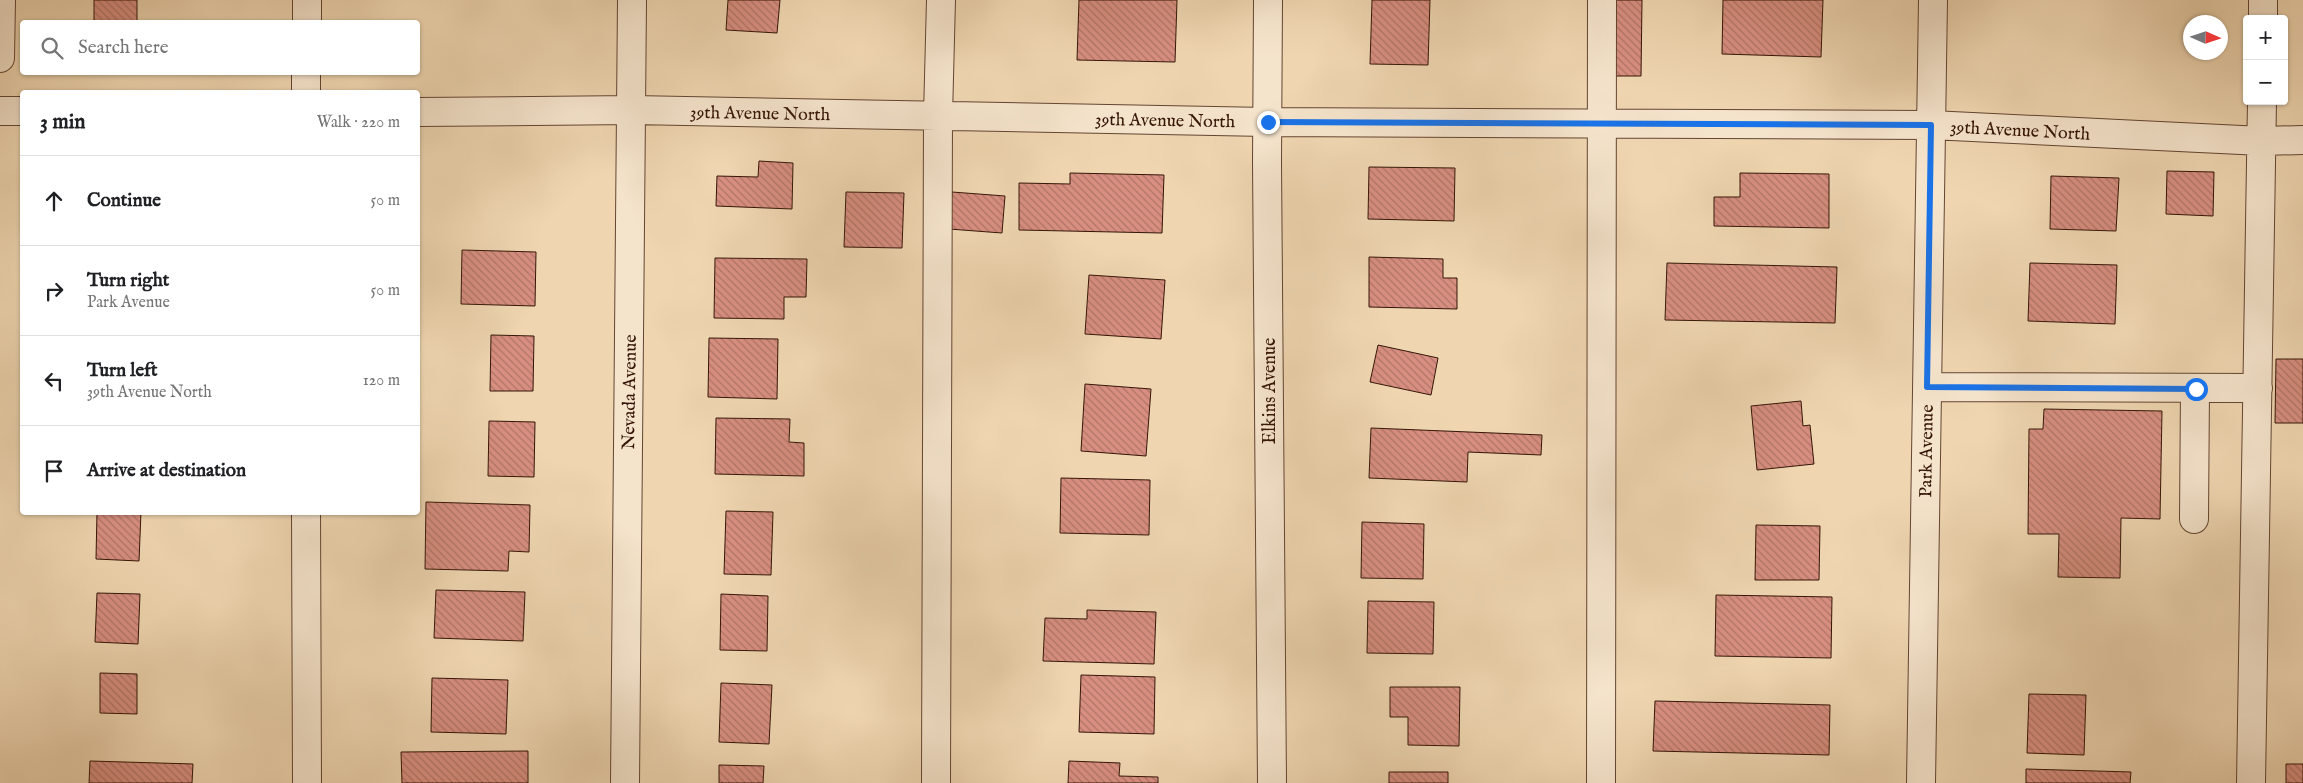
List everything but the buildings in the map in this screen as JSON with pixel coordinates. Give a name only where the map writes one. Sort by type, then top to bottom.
[{"type":"street","points":[[0,58],[1,0]]},
{"type":"street","points":[[307,0],[307,20]]},
{"type":"street","name":"Nevada Avenue","points":[[625,783],[633,110],[632,0]]},
{"type":"street","points":[[936,783],[938,116],[941,0]]},
{"type":"street","name":"Elkins Avenue","points":[[1268,0],[1272,783]]},
{"type":"street","points":[[1601,783],[1600,123],[1602,0]]},
{"type":"street","name":"Park Avenue","points":[[1921,783],[1933,0]]},
{"type":"street","points":[[2263,0],[2263,15]]},
{"type":"street","points":[[306,75],[306,90]]},
{"type":"street","points":[[2251,783],[2262,105]]},
{"type":"street","name":"39th Avenue North","points":[[420,112],[633,110],[1268,122],[1931,125],[2262,141],[2303,140]]},
{"type":"street","points":[[0,111],[20,111]]},
{"type":"street","points":[[1927,387],[2258,388]]},
{"type":"street","points":[[2194,519],[2196,389]]},
{"type":"street","points":[[306,515],[307,783]]},
{"type":"route","points":[[1268,122],[1931,125],[1927,387],[2196,389]]}]
